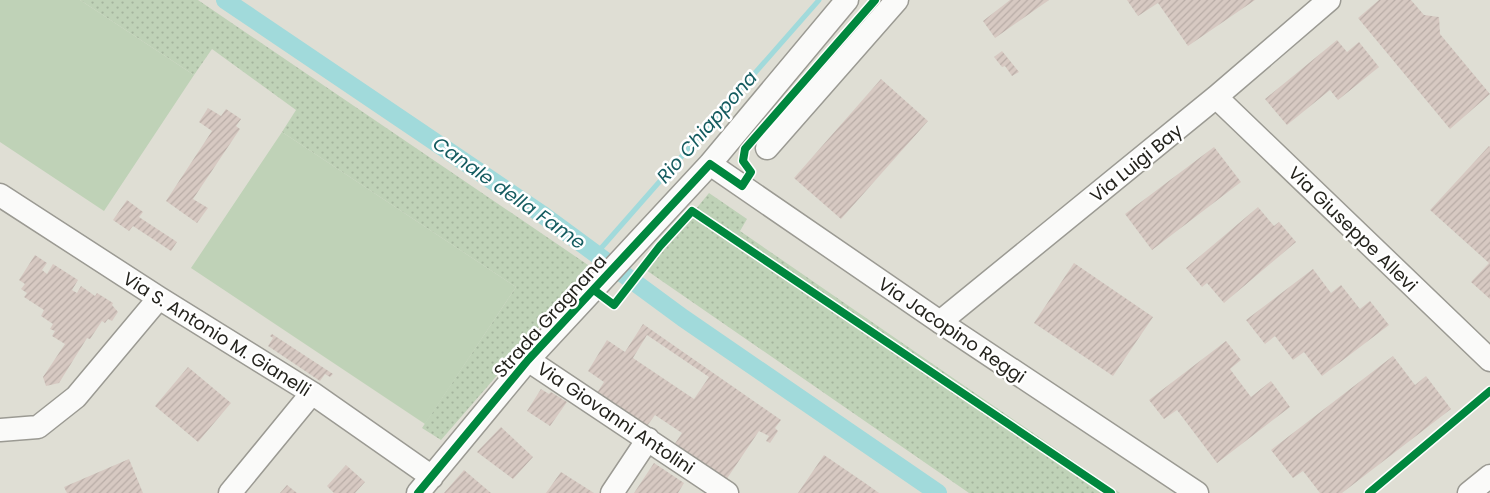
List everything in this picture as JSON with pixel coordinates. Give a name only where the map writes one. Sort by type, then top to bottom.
[{"type":"street","name":"Strada Gragnana","points":[[425,485],[528,360],[710,164],[847,0]]},
{"type":"street","points":[[768,148],[897,0]]},
{"type":"street","name":"Via Luigi Bay","points":[[940,322],[1216,97],[1329,0]]},
{"type":"street","name":"Via Giuseppe Allevi","points":[[1216,97],[1490,360]]},
{"type":"street","name":"Via Jacopino Reggi","points":[[710,164],[940,322],[1027,393],[1197,493]]},
{"type":"street","name":"Via S. Antonio M. Gianelli","points":[[0,195],[159,298],[312,393],[425,485]]},
{"type":"street","points":[[0,430],[38,427],[76,397],[159,298]]},
{"type":"street","name":"Via Giovanni Antolini","points":[[528,360],[727,493]]},
{"type":"street","points":[[230,493],[312,393]]},
{"type":"street","points":[[612,493],[648,439]]},
{"type":"street","points":[[1469,493],[1490,476]]},
{"type":"green space","points":[[0,0],[80,0],[194,75],[104,211],[0,142]]},
{"type":"green space","points":[[80,0],[198,0],[591,267],[441,440],[422,428],[516,287],[282,132],[296,110],[212,49],[194,75]]},
{"type":"green space","points":[[282,132],[516,287],[425,424],[191,268]]},
{"type":"green space","points":[[709,193],[747,219],[740,231],[1120,493],[969,493],[646,270]]},
{"type":"building","points":[[1010,0],[1049,0],[995,38],[983,21]]},
{"type":"building","points":[[1127,0],[1255,0],[1188,46],[1158,3],[1138,16]]},
{"type":"building","points":[[1379,0],[1411,0],[1424,15],[1439,17],[1440,34],[1490,94],[1450,129],[1358,18]]},
{"type":"building","points":[[1337,40],[1347,52],[1359,42],[1379,67],[1338,100],[1330,90],[1287,125],[1265,99]]},
{"type":"building","points":[[1002,51],[1019,72],[1012,76],[1005,66],[1002,67],[994,57]]},
{"type":"building","points":[[881,79],[928,121],[841,219],[794,178]]},
{"type":"building","points":[[208,108],[221,116],[226,109],[241,119],[236,126],[240,129],[193,199],[208,208],[197,223],[166,201],[212,131],[199,122]]},
{"type":"building","points":[[1489,146],[1490,299],[1471,282],[1489,263],[1430,210]]},
{"type":"building","points":[[1214,147],[1241,182],[1152,250],[1125,214]]},
{"type":"building","points":[[127,200],[143,212],[139,217],[177,242],[171,251],[133,226],[129,231],[113,220]]},
{"type":"building","points":[[1258,207],[1274,226],[1279,222],[1296,242],[1224,303],[1207,283],[1202,287],[1186,268]]},
{"type":"building","points":[[35,255],[47,263],[42,270],[47,274],[53,264],[78,280],[72,290],[77,293],[81,286],[95,296],[97,293],[113,303],[112,305],[118,312],[112,321],[108,319],[105,323],[102,321],[90,339],[87,338],[59,383],[46,386],[43,377],[65,344],[52,336],[55,331],[50,329],[53,324],[41,316],[44,310],[24,297],[27,293],[21,289],[25,284],[19,280]]},
{"type":"building","points":[[1074,263],[1153,317],[1113,376],[1034,323]]},
{"type":"building","points":[[1313,269],[1331,293],[1341,285],[1360,309],[1370,301],[1389,325],[1322,376],[1304,352],[1293,360],[1275,336],[1265,344],[1246,320]]},
{"type":"building","points":[[643,324],[781,420],[775,428],[778,431],[770,443],[766,441],[769,436],[759,431],[726,480],[674,445],[682,433],[655,415],[647,426],[597,393],[604,382],[588,371],[607,340],[625,352]],"holes":[[[647,335],[709,377],[694,399],[633,358]]]},
{"type":"building","points":[[272,334],[333,374],[330,377],[325,374],[320,381],[268,346],[273,338],[270,336]]},
{"type":"building","points":[[1226,341],[1241,360],[1230,369],[1251,397],[1271,381],[1290,407],[1217,463],[1177,410],[1164,419],[1149,400]]},
{"type":"building","points":[[1393,356],[1415,385],[1426,376],[1451,409],[1342,493],[1320,493],[1303,471],[1293,478],[1271,450]]},
{"type":"building","points":[[188,367],[231,403],[198,442],[155,406]]},
{"type":"building","points":[[541,389],[549,394],[551,392],[567,402],[550,426],[527,411]]},
{"type":"building","points":[[501,427],[533,457],[513,479],[477,452]]},
{"type":"building","points":[[824,455],[865,483],[879,493],[798,493]]},
{"type":"building","points":[[129,459],[143,493],[67,493],[64,487]]},
{"type":"building","points":[[654,463],[684,483],[678,493],[634,493]]},
{"type":"building","points":[[346,465],[365,482],[355,493],[334,493],[327,486]]},
{"type":"building","points":[[464,470],[491,493],[444,493]]},
{"type":"building","points":[[561,472],[594,493],[546,493]]},
{"type":"building","points":[[287,485],[297,493],[280,493]]},
{"type":"waterway","name":"Canale della Fame","points":[[225,0],[543,215],[683,318],[938,493]]},
{"type":"waterway","name":"Rio Chiappona","points":[[596,254],[819,0]]},
{"type":"cycle path","points":[[418,493],[528,360],[710,164],[742,186],[751,172],[743,161],[745,149],[875,0]]},
{"type":"cycle path","points":[[594,290],[614,305],[660,246],[692,211],[1111,493]]},
{"type":"cycle path","points":[[1369,493],[1490,391]]}]
